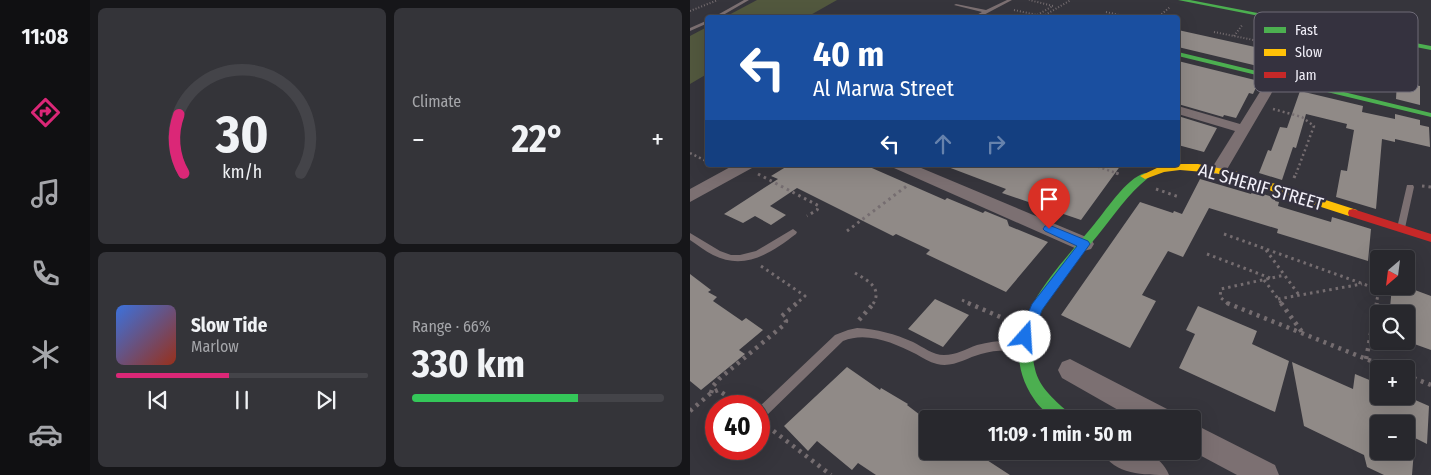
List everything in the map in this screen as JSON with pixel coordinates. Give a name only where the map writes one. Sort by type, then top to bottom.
[{"type":"street","points":[[1176,3],[1254,17]]},
{"type":"street","points":[[1418,46],[1431,48]]},
{"type":"street","points":[[1180,54],[1254,72]]},
{"type":"street","points":[[1218,171],[1266,92]]},
{"type":"street","points":[[1338,92],[1431,115]]},
{"type":"street","points":[[1180,111],[1243,129]]},
{"type":"street","points":[[690,196],[743,167]]},
{"type":"street","points":[[905,167],[1084,244]]},
{"type":"street","name":"AL SHERIF STREET","points":[[1054,410],[1045,402],[1035,387],[1029,373],[1024,346],[1027,329],[1036,308],[1084,244],[1138,181],[1156,171],[1174,167],[1193,167],[1218,171],[1431,238]]},
{"type":"street","points":[[1070,370],[1143,410]]},
{"type":"street","points":[[1201,441],[1265,475]]},
{"type":"street","points":[[1131,460],[1155,475]]},
{"type":"lane","points":[[720,15],[747,0]]},
{"type":"lane","points":[[978,15],[1010,0]]},
{"type":"lane","points":[[956,5],[985,11]]},
{"type":"lane","points":[[690,30],[705,22]]},
{"type":"lane","points":[[1401,228],[1410,187]]},
{"type":"lane","points":[[690,236],[720,255],[738,258],[765,252],[793,232]]},
{"type":"lane","points":[[770,404],[839,338],[851,333],[873,334],[902,342],[936,359],[945,360],[954,360],[984,348],[1024,346]]},
{"type":"path","points":[[690,11],[718,0]]},
{"type":"path","points":[[1012,10],[1037,15],[1053,6],[1029,0]]},
{"type":"path","points":[[1045,15],[1071,0]]},
{"type":"path","points":[[1161,15],[1176,3]]},
{"type":"path","points":[[1106,12],[1119,15]]},
{"type":"path","points":[[1214,32],[1254,40]]},
{"type":"path","points":[[1372,100],[1374,92]]},
{"type":"path","points":[[1258,105],[1302,117],[1314,126],[1288,193]]},
{"type":"path","points":[[690,153],[705,160]]},
{"type":"path","points":[[747,167],[819,206],[817,210],[808,216]]},
{"type":"path","points":[[1099,167],[1138,181]]},
{"type":"path","points":[[847,231],[923,174]]},
{"type":"path","points":[[1224,234],[1374,289],[1378,295],[1366,359]]},
{"type":"path","points":[[1266,249],[1299,295]]},
{"type":"path","points":[[1207,254],[1270,278]]},
{"type":"path","points":[[711,393],[713,386],[719,379],[785,324],[786,321],[782,316],[805,296],[749,257]]},
{"type":"path","points":[[839,338],[870,310],[877,294],[872,282],[855,274]]},
{"type":"path","points":[[1285,275],[1221,289],[1220,297],[1228,304],[1370,361]]},
{"type":"path","points":[[1264,280],[1302,333]]},
{"type":"path","points":[[1278,299],[1362,284]]},
{"type":"path","points":[[962,300],[1027,329]]},
{"type":"path","points":[[1415,379],[1431,385]]},
{"type":"path","points":[[690,411],[711,393],[722,391],[727,395]]},
{"type":"path","points":[[770,428],[830,475]]},
{"type":"green space","points":[[757,0],[837,0],[811,15],[729,15]]},
{"type":"green space","points":[[705,28],[705,75],[690,84],[690,36]]},
{"type":"building","points":[[1180,30],[1254,47],[1254,65],[1180,47]]},
{"type":"building","points":[[1180,61],[1254,80],[1253,94],[1249,93],[1236,118],[1224,115],[1223,117],[1180,105]]},
{"type":"building","points":[[1418,86],[1420,86],[1420,105],[1396,99],[1396,92],[1418,92]]},
{"type":"building","points":[[1300,92],[1304,92],[1363,106],[1362,112],[1395,119],[1395,114],[1420,120],[1420,125],[1429,127],[1430,147],[1395,139],[1395,142],[1382,139],[1376,209],[1336,197],[1341,170],[1347,171],[1354,130],[1346,128],[1347,124],[1306,114],[1296,148],[1293,147],[1282,180],[1259,173],[1268,150],[1271,151],[1280,127],[1287,128]]},
{"type":"building","points":[[1180,117],[1217,128],[1204,152],[1180,146]]},
{"type":"building","points":[[786,167],[870,167],[945,200],[947,198],[983,213],[985,211],[1007,220],[1009,226],[1048,242],[1006,292],[926,254],[930,250],[896,234],[893,236],[797,188],[770,206],[786,215],[771,225],[755,216],[743,223],[724,214],[778,179],[771,176]]},
{"type":"building","points":[[948,167],[1120,167],[1081,220],[1002,193],[1006,189]]},
{"type":"building","points":[[1200,179],[1251,194],[1253,191],[1276,198],[1275,201],[1279,202],[1278,206],[1331,222],[1332,217],[1371,229],[1368,261],[1277,233],[1278,229],[1209,208],[1183,257],[1168,251],[1142,295],[1156,301],[1130,348],[1061,315],[1140,202],[1173,213],[1174,211],[1182,214]]},
{"type":"building","points":[[690,274],[711,290],[708,292],[717,297],[713,301],[742,321],[746,318],[763,330],[739,350],[745,354],[701,390],[690,381]]},
{"type":"building","points":[[1415,290],[1431,296],[1431,350],[1415,344],[1415,305],[1390,305],[1391,295],[1415,295]]},
{"type":"building","points":[[935,299],[969,315],[943,347],[908,329]]},
{"type":"building","points":[[1198,306],[1257,331],[1252,344],[1289,361],[1275,412],[1179,368],[1195,334],[1186,330]]},
{"type":"building","points":[[1292,362],[1353,389],[1355,374],[1370,380],[1370,405],[1415,405],[1415,400],[1429,406],[1427,444],[1415,438],[1415,415],[1370,415],[1370,460],[1413,460],[1412,475],[1384,475],[1367,467],[1364,455],[1304,426]]},
{"type":"building","points":[[847,367],[880,390],[881,388],[908,404],[919,414],[919,460],[987,460],[1010,475],[876,475],[858,463],[852,470],[817,441],[808,451],[784,426]]},
{"type":"traffic: fast","points":[[1181,0],[1254,14]]},
{"type":"traffic: fast","points":[[1418,46],[1431,48]]},
{"type":"traffic: fast","points":[[1180,54],[1254,72]]},
{"type":"traffic: fast","points":[[1336,92],[1431,115]]},
{"type":"traffic: fast","points":[[1055,410],[1040,395],[1028,371],[1025,347],[1030,323],[1057,277],[1124,195],[1145,176]]},
{"type":"traffic: slow","points":[[1145,176],[1162,169],[1180,167],[1216,170],[1234,174],[1353,213]]},
{"type":"traffic: jam","points":[[1353,213],[1431,238]]},
{"type":"route","points":[[1025,337],[1036,308],[1084,244],[1049,229]]}]
